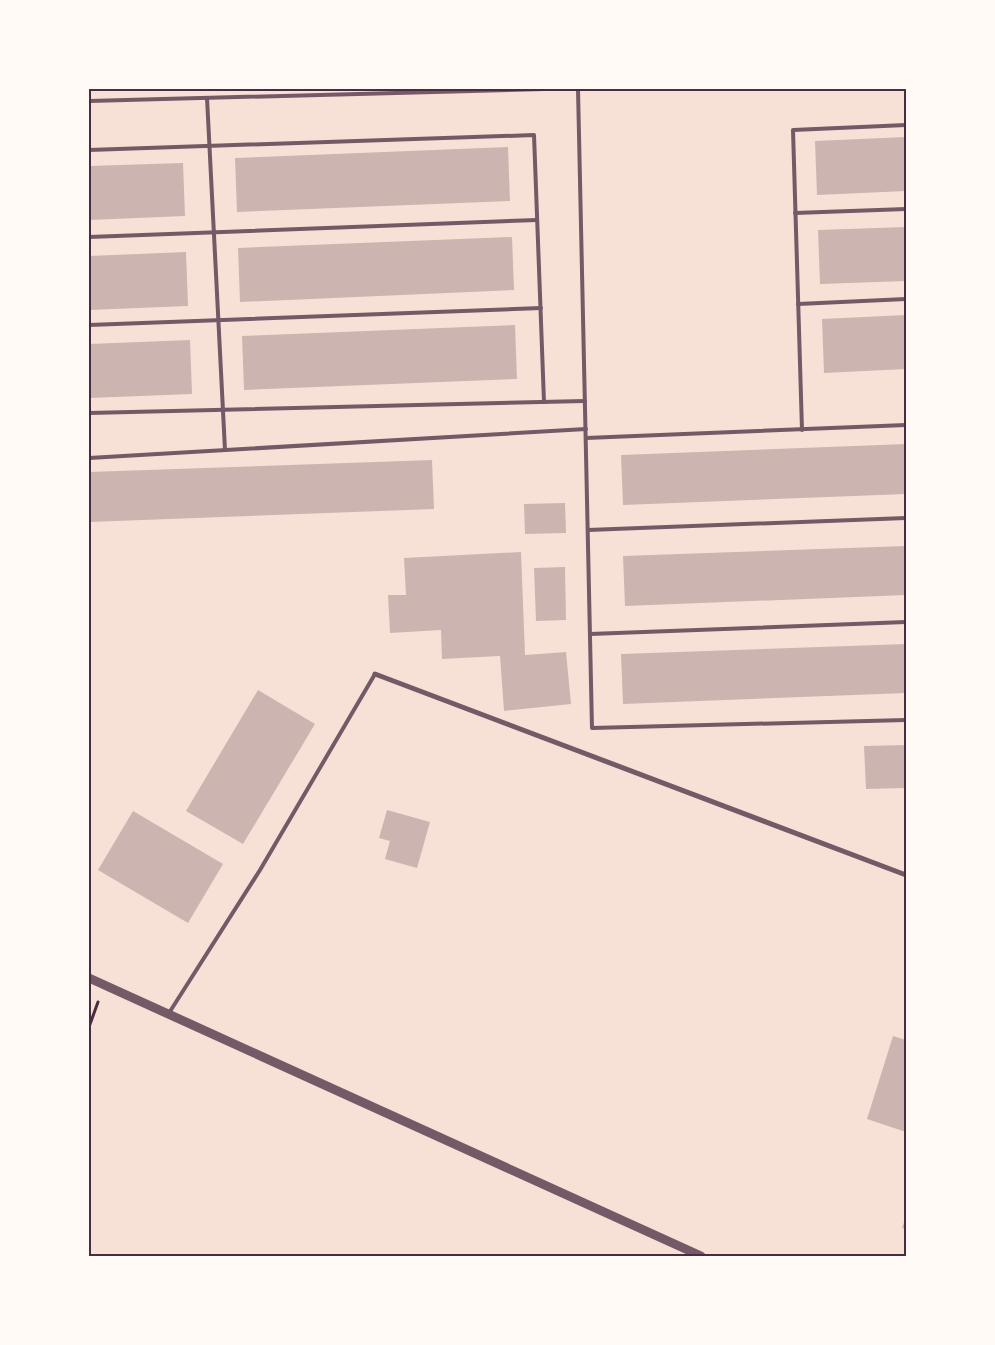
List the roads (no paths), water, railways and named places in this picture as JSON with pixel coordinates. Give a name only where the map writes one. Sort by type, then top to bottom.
[{"type":"street","points":[[375,674],[906,876]]},
{"type":"street","points":[[89,978],[701,1256]]},
{"type":"lane","points":[[89,101],[544,89]]},
{"type":"lane","points":[[578,89],[592,728],[906,720]]},
{"type":"lane","points":[[207,98],[225,450]]},
{"type":"lane","points":[[802,430],[793,130],[906,126]]},
{"type":"lane","points":[[89,150],[534,135],[544,402]]},
{"type":"lane","points":[[795,213],[906,209]]},
{"type":"lane","points":[[89,237],[537,220]]},
{"type":"lane","points":[[798,304],[906,300]]},
{"type":"lane","points":[[89,325],[540,308]]},
{"type":"lane","points":[[89,413],[585,401]]},
{"type":"lane","points":[[586,438],[906,425]]},
{"type":"lane","points":[[89,458],[586,428]]},
{"type":"lane","points":[[588,530],[906,518]]},
{"type":"lane","points":[[590,634],[906,622]]},
{"type":"lane","points":[[168,1015],[260,870],[375,674]]}]
